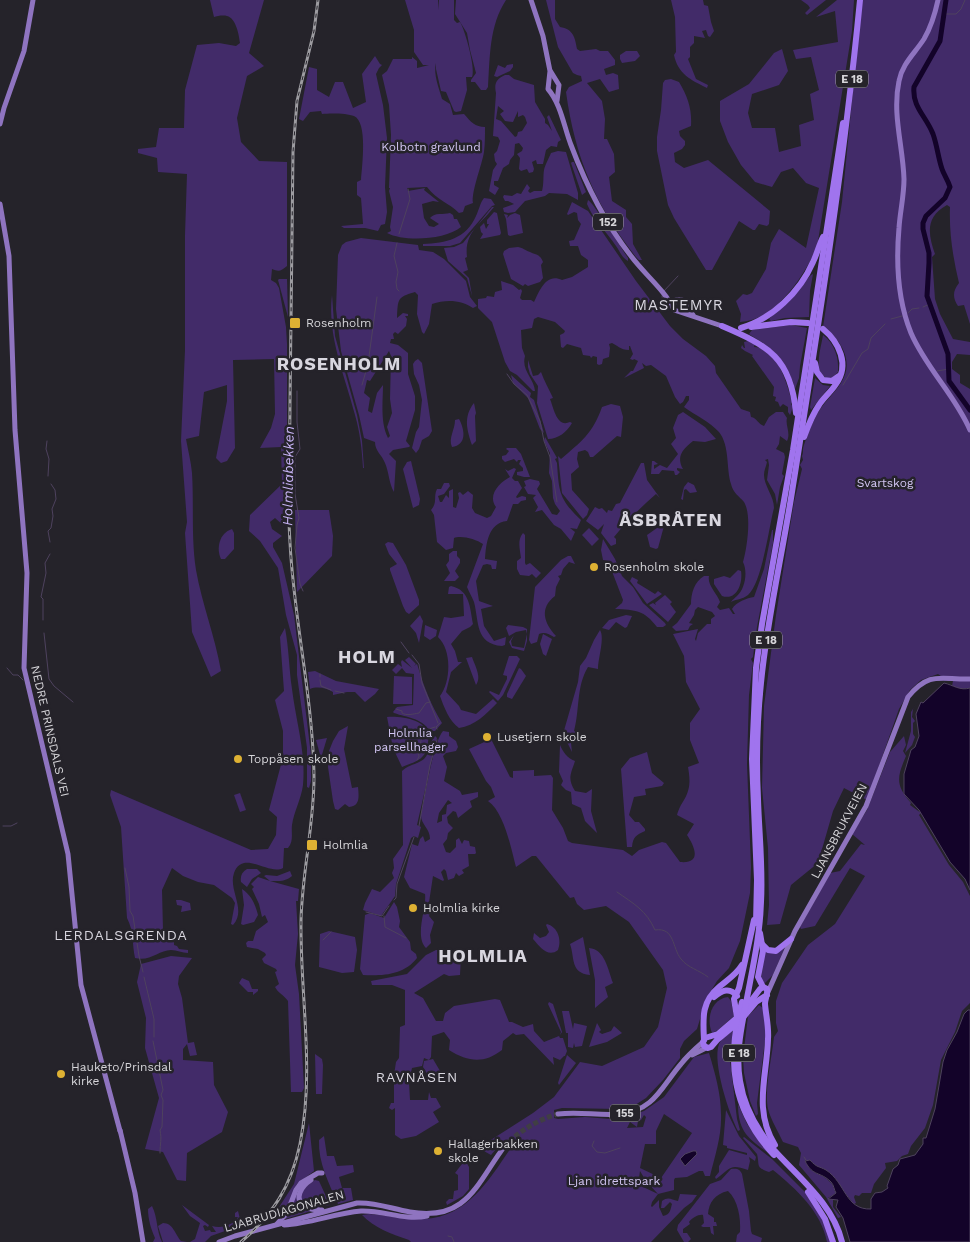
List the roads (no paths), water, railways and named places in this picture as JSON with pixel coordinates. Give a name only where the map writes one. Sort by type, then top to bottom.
[{"type":"highway","name":"E 18","points":[[833,1242],[828,1225],[818,1205],[753,1129],[744,1112],[738,1096],[734,1073],[734,1046],[754,942],[756,912],[757,869],[752,759],[754,690],[762,624],[796,428],[827,227],[859,0]]},
{"type":"highway","name":"E 18","points":[[842,1242],[835,1222],[828,1211],[811,1189],[778,1157],[753,1119],[744,1098],[739,1071],[741,1031],[759,929],[762,880],[757,759],[760,686],[768,626],[814,356],[840,178],[859,0]]},
{"type":"highway","name":"E 18","points":[[741,328],[756,323],[768,316],[797,288],[814,262],[827,227]]},
{"type":"highway","name":"E 18","points":[[722,326],[741,328],[791,322],[808,323]]},
{"type":"highway","name":"E 18","points":[[722,326],[760,343],[780,362],[792,388],[796,428]]},
{"type":"highway","points":[[823,329],[840,350],[841,373]]},
{"type":"highway","name":"E 18","points":[[814,356],[816,372],[822,380],[832,381],[841,373]]},
{"type":"highway","name":"E 18","points":[[798,452],[815,410],[838,383],[841,373]]},
{"type":"highway","name":"E 18","points":[[738,1022],[734,1002],[756,912]]},
{"type":"highway","name":"E 18","points":[[759,929],[763,959],[758,977],[764,991],[768,1024],[762,1106],[767,1130],[778,1157]]},
{"type":"highway","points":[[762,944],[768,950],[776,951],[791,939]]},
{"type":"highway","name":"E 18","points":[[707,1042],[703,1015],[707,1001],[713,993],[736,973],[745,960]]},
{"type":"highway","name":"E 18","points":[[707,1042],[707,1012],[710,1002],[716,995],[723,991],[732,991],[739,1000],[740,1009]]},
{"type":"highway","name":"E 18","points":[[707,1042],[740,1021],[754,1001],[764,991]]},
{"type":"main road","points":[[0,124],[24,51],[32,0]]},
{"type":"main road","name":"152","points":[[527,0],[532,3],[543,36],[552,81],[548,87],[557,102],[577,162],[599,207],[624,247],[674,303],[676,311],[722,326]]},
{"type":"main road","points":[[938,0],[929,29],[903,70],[898,88],[898,129],[904,184],[898,230],[898,253],[901,290],[912,334],[921,352],[968,422],[970,430]]},
{"type":"main road","name":"152","points":[[552,81],[560,85],[557,102]]},
{"type":"main road","points":[[551,92],[558,91]]},
{"type":"main road","name":"NEDRE PRINSDALS VEI","points":[[0,204],[9,262],[13,396],[27,584],[24,668],[68,854],[79,975],[134,1186],[143,1242]]},
{"type":"main road","points":[[674,303],[682,300],[693,315]]},
{"type":"main road","points":[[681,312],[686,306]]},
{"type":"main road","name":"LJANSBRUKVEIEN","points":[[764,991],[866,806],[908,697],[918,686],[933,679],[943,677],[970,680]]},
{"type":"main road","name":"155","points":[[558,1114],[620,1114],[638,1109],[652,1101],[687,1057],[707,1042]]},
{"type":"main road","name":"LJABRUDIAGONALEN","points":[[219,1242],[346,1205],[365,1203],[411,1212],[436,1212],[454,1207],[471,1195],[504,1147]]},
{"type":"main road","points":[[276,1225],[287,1213],[299,1185],[320,1173],[321,1175],[303,1186],[299,1198],[301,1203],[307,1208],[326,1211]]},
{"type":"main road","points":[[276,1225],[297,1224],[360,1211],[417,1217],[436,1212]]},
{"type":"waterway","points":[[946,0],[940,41],[914,87],[914,94],[917,106],[933,134],[942,169],[950,187],[945,198],[926,216],[923,223],[929,253],[927,296],[948,354],[949,381],[970,410]]},
{"type":"waterway","points":[[945,14],[956,14],[961,9],[965,0]]},
{"type":"waterway","points":[[399,234],[410,199],[408,189]]},
{"type":"waterway","points":[[397,243],[394,256],[398,272],[396,282],[399,291]]},
{"type":"waterway","points":[[663,292],[678,276]]},
{"type":"waterway","points":[[662,296],[663,303],[668,310]]},
{"type":"waterway","points":[[362,385],[368,364],[377,297]]},
{"type":"waterway","points":[[923,307],[930,304]]},
{"type":"waterway","points":[[908,313],[912,309],[919,308]]},
{"type":"waterway","points":[[891,319],[902,316]]},
{"type":"waterway","points":[[843,385],[862,353],[868,349],[871,338],[885,324]]},
{"type":"waterway","points":[[937,371],[949,369]]},
{"type":"waterway","points":[[507,374],[514,384],[527,395],[540,421],[550,457],[557,502]]},
{"type":"waterway","name":"Holmliabekken","points":[[297,391],[297,422],[300,449],[295,457],[295,494],[299,518],[295,548],[300,584],[303,591]]},
{"type":"waterway","points":[[47,441],[48,476]]},
{"type":"waterway","points":[[50,542],[48,531],[51,528],[52,509],[56,499],[55,490],[51,484]]},
{"type":"waterway","points":[[43,620],[43,599],[41,597],[46,573],[45,563],[50,554]]},
{"type":"waterway","points":[[44,633],[49,679],[54,686],[73,702]]},
{"type":"waterway","points":[[401,642],[409,653]]},
{"type":"waterway","points":[[412,655],[419,664],[422,683],[438,723]]},
{"type":"waterway","points":[[7,668],[13,675],[18,675],[23,680]]},
{"type":"waterway","name":"Holmliabekken","points":[[320,680],[321,686],[331,690]]},
{"type":"waterway","name":"Holmliabekken","points":[[335,691],[344,693]]},
{"type":"waterway","name":"Holmliabekken","points":[[396,709],[406,714],[419,713],[426,703],[430,702]]},
{"type":"waterway","points":[[437,729],[436,727],[440,723]]},
{"type":"waterway","points":[[429,729],[435,727]]},
{"type":"waterway","points":[[417,760],[419,757],[418,747],[427,731]]},
{"type":"waterway","points":[[419,826],[430,765],[437,740]]},
{"type":"waterway","points":[[3,826],[11,826],[17,823]]},
{"type":"waterway","points":[[394,900],[396,898],[397,884],[414,837]]},
{"type":"waterway","points":[[125,868],[129,887],[130,911],[133,916],[143,972]]},
{"type":"waterway","points":[[617,892],[644,912],[655,930],[661,930],[670,935],[678,954],[684,962],[708,977]]},
{"type":"waterway","points":[[366,912],[382,916],[389,906]]},
{"type":"waterway","points":[[384,916],[385,927],[406,938]]},
{"type":"waterway","points":[[323,940],[331,932]]},
{"type":"waterway","points":[[144,977],[154,1019],[154,1037]]},
{"type":"waterway","points":[[153,1041],[163,1090],[161,1095],[163,1100],[160,1153]]},
{"type":"waterway","points":[[594,1141],[592,1146],[597,1152],[605,1153],[620,1148]]},
{"type":"waterway","points":[[448,1236],[452,1237],[454,1242]]},
{"type":"tunnel","points":[[504,1147],[529,1127],[543,1119],[558,1114]]},
{"type":"railway","points":[[241,1242],[262,1221],[286,1187],[300,1144],[306,1089],[307,1061],[301,921],[314,777],[307,689],[292,572],[289,491],[293,152],[297,101],[314,31],[318,0]]},
{"type":"place","name":"Rosenholm","points":[[295,323]]},
{"type":"place","name":"Rosenholm skole","points":[[594,567]]},
{"type":"place","name":"Lusetjern skole","points":[[487,737]]},
{"type":"place","name":"Toppåsen skole","points":[[238,759]]},
{"type":"place","name":"Holmlia","points":[[312,845]]},
{"type":"place","name":"Holmlia kirke","points":[[413,908]]},
{"type":"place","name":"Hauketo/Prinsdal kirke","points":[[61,1074]]},
{"type":"place","name":"Hallagerbakken skole","points":[[438,1151]]},
{"type":"district","name":"MASTEMYR","points":[[679,305]]},
{"type":"district","name":"ROSENHOLM","points":[[339,364]]},
{"type":"district","name":"ÅSBRÅTEN","points":[[671,520]]},
{"type":"district","name":"HOLM","points":[[367,657]]},
{"type":"district","name":"LERDALSGRENDA","points":[[121,935]]},
{"type":"district","name":"HOLMLIA","points":[[483,956]]},
{"type":"district","name":"RAVNÅSEN","points":[[417,1077]]},
{"type":"park label","name":"Kolbotn gravlund","points":[[431,147]]},
{"type":"park label","name":"Svartskog","points":[[885,483]]},
{"type":"park label","name":"Holmlia parsellhager","points":[[410,740]]},
{"type":"park label","name":"Ljan idrettspark","points":[[614,1181]]}]
